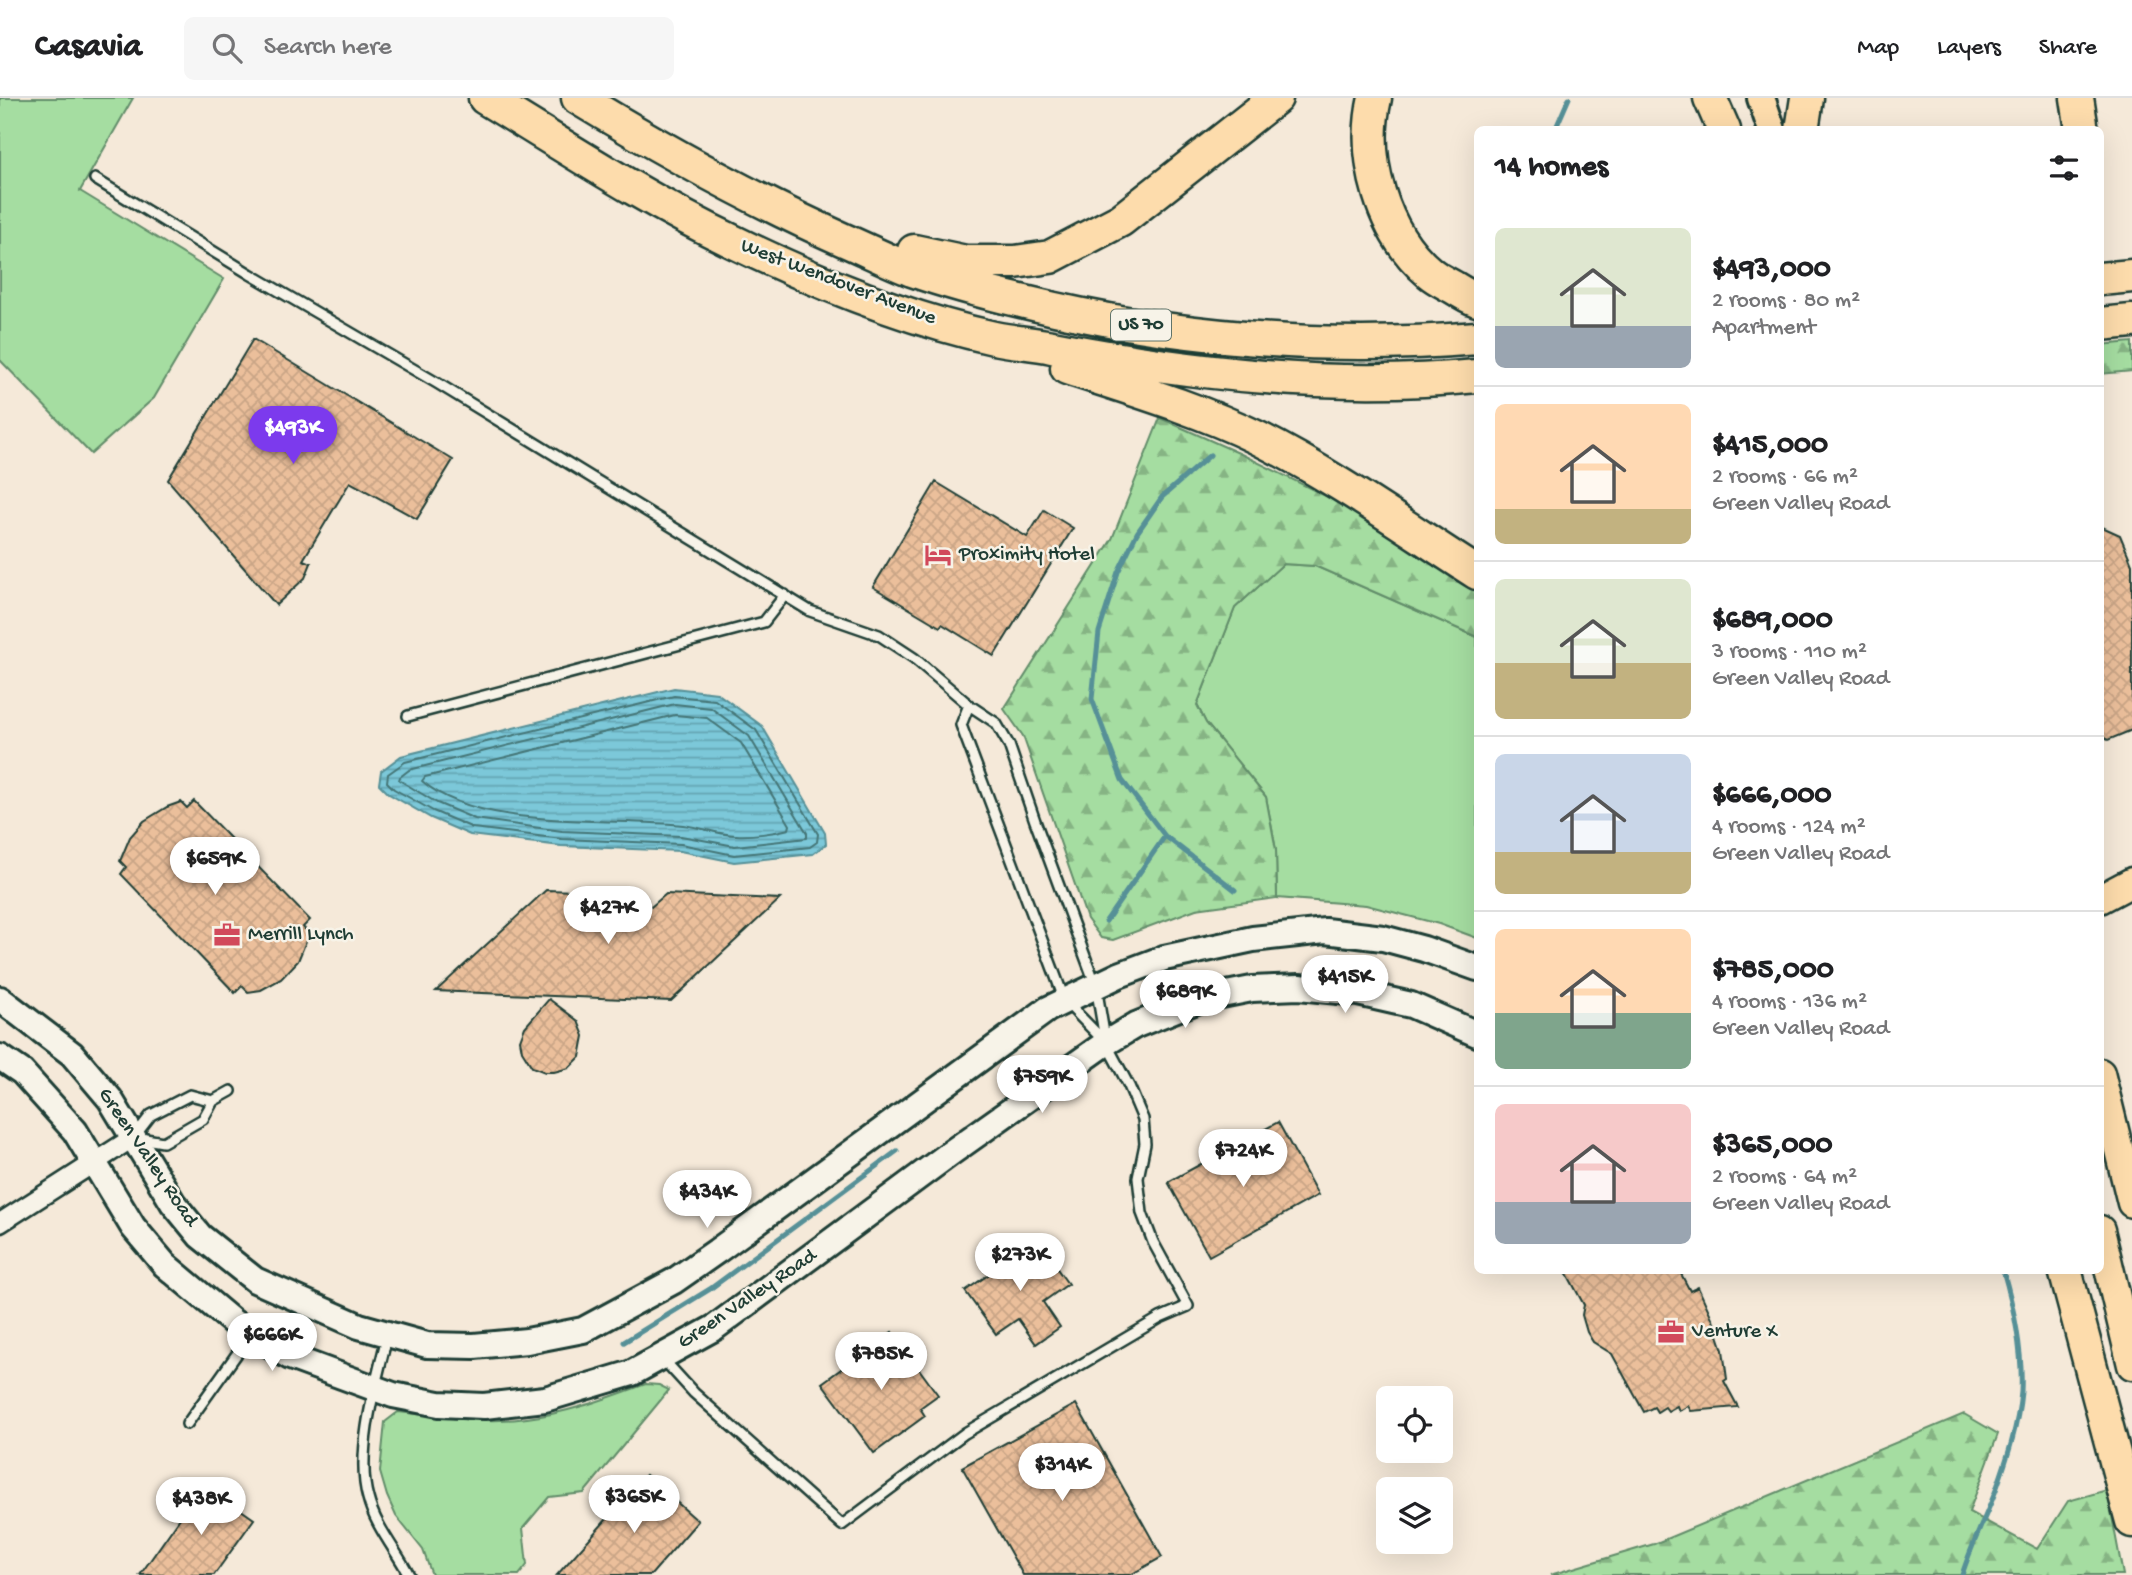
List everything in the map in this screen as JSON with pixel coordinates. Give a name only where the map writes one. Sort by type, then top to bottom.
[{"type":"highway","name":"West Wendover Avenue","points":[[485,98],[674,211],[731,241],[866,298],[994,338],[1111,359],[1243,375],[1328,380],[1474,376]]},
{"type":"highway","name":"West Wendover Avenue","points":[[578,98],[719,180],[819,229],[924,274],[994,294],[1118,322],[1204,334],[1288,341],[1372,343],[1474,338]]},
{"type":"highway","points":[[819,229],[883,241],[920,254],[966,262],[1015,262],[1050,257],[1121,220],[1276,98]]},
{"type":"highway","points":[[1375,98],[1370,121],[1371,158],[1380,196],[1397,235],[1430,273],[1474,298]]},
{"type":"highway","points":[[1710,98],[1722,126]]},
{"type":"highway","points":[[1803,126],[1807,98]]},
{"type":"highway","points":[[2077,98],[2081,126]]},
{"type":"highway","points":[[2104,279],[2132,276]]},
{"type":"highway","points":[[2104,324],[2132,321]]},
{"type":"highway","points":[[994,338],[1054,363],[1179,404],[1258,439],[1355,493],[1474,571]]},
{"type":"highway","points":[[2104,897],[2132,882]]},
{"type":"highway","points":[[2104,1089],[2132,1203]]},
{"type":"highway","points":[[2104,1247],[2132,1365]]},
{"type":"highway","points":[[2065,1274],[2132,1521]]},
{"type":"main road","points":[[1725,98],[1735,126]]},
{"type":"main road","points":[[1761,98],[1771,126]]},
{"type":"main road","name":"Green Valley Road","points":[[0,999],[72,1054],[110,1100],[173,1203],[200,1236],[255,1280],[387,1335],[427,1345],[474,1346],[527,1341],[583,1330],[674,1281],[1048,1009],[1164,958],[1253,939],[1325,931],[1383,938],[1474,967]]},
{"type":"main road","name":"Green Valley Road","points":[[0,1057],[22,1072],[75,1132],[133,1227],[165,1265],[233,1322],[290,1357],[375,1389],[439,1404],[485,1406],[545,1399],[632,1373],[714,1328],[952,1152],[1106,1043],[1136,1025],[1201,999],[1252,989],[1299,988],[1357,993],[1411,1005],[1474,1033]]},
{"type":"street","points":[[0,1223],[134,1138]]},
{"type":"lane","points":[[95,179],[810,611],[879,635],[914,658],[969,705],[996,723],[1009,745],[1096,986],[1106,1043]]},
{"type":"lane","points":[[408,716],[764,622],[785,595]]},
{"type":"lane","points":[[661,1357],[694,1394],[842,1525],[965,1433],[1160,1318],[1188,1306],[1153,1242],[1142,1213],[1138,1178],[1145,1144],[1143,1119],[1106,1043],[1065,1001],[961,726],[969,705]]},
{"type":"lane","points":[[213,1101],[190,1095],[151,1115],[134,1138],[163,1142],[203,1119],[213,1101],[231,1091]]},
{"type":"lane","points":[[187,1424],[251,1333]]},
{"type":"lane","points":[[387,1335],[363,1465],[368,1499],[386,1538],[409,1575]]},
{"type":"green space","points":[[0,98],[133,98],[80,191],[224,279],[154,398],[91,454],[0,360]]},
{"type":"green space","points":[[2132,342],[2132,371],[2104,374],[2104,345]]},
{"type":"green space","points":[[1160,418],[1241,454],[1352,509],[1474,588],[1474,636],[1315,566],[1283,564],[1235,608],[1197,705],[1206,723],[1266,797],[1276,850],[1277,898],[1196,909],[1113,940],[1101,938],[1087,919],[1023,736],[1004,709],[1112,539]]},
{"type":"green space","points":[[1283,564],[1315,566],[1474,636],[1474,937],[1439,924],[1366,905],[1277,898],[1276,850],[1266,797],[1206,723],[1197,705],[1235,608]]},
{"type":"green space","points":[[646,1384],[659,1385],[669,1390],[584,1493],[549,1497],[523,1528],[527,1565],[519,1575],[432,1575],[423,1550],[396,1516],[387,1496],[380,1472],[385,1422],[398,1412],[479,1420],[543,1416],[602,1400]]},
{"type":"green space","points":[[1964,1414],[1998,1434],[1969,1512],[2037,1549],[2068,1501],[2107,1490],[2123,1575],[1550,1575],[1654,1544]]},
{"type":"water","points":[[674,688],[717,693],[762,726],[825,833],[826,844],[813,854],[734,862],[680,851],[561,846],[470,835],[431,818],[389,794],[379,784],[381,771],[401,756]]},
{"type":"building","points":[[253,339],[453,460],[417,519],[350,482],[303,560],[311,563],[305,578],[276,605],[168,480]]},
{"type":"building","points":[[936,482],[1027,537],[1044,510],[1073,528],[994,656],[873,587]]},
{"type":"building","points":[[2104,528],[2120,535],[2132,564],[2132,730],[2108,740],[2104,738]]},
{"type":"building","points":[[194,801],[310,920],[303,927],[309,934],[298,961],[281,979],[261,990],[248,992],[242,986],[235,993],[121,874],[126,867],[120,861],[130,837],[144,821],[167,807],[181,802],[187,808]]},
{"type":"building","points":[[546,890],[606,892],[620,908],[636,892],[651,907],[666,894],[780,899],[671,1001],[436,991]]},
{"type":"building","points":[[549,999],[578,1021],[584,1036],[580,1057],[569,1068],[554,1072],[532,1067],[522,1051],[520,1040],[525,1027]]},
{"type":"building","points":[[1278,1122],[1318,1195],[1209,1256],[1168,1182]]},
{"type":"building","points":[[1037,1241],[1068,1284],[1043,1302],[1060,1327],[1036,1344],[1018,1319],[996,1334],[965,1291]]},
{"type":"building","points":[[1567,1274],[1681,1274],[1690,1291],[1698,1287],[1713,1320],[1723,1350],[1727,1379],[1724,1381],[1738,1407],[1691,1411],[1688,1406],[1679,1411],[1677,1406],[1668,1411],[1665,1407],[1657,1412],[1654,1407],[1644,1412],[1612,1354],[1593,1342],[1587,1332],[1582,1315],[1584,1305]]},
{"type":"building","points":[[892,1332],[938,1395],[920,1408],[925,1416],[874,1453],[822,1383]]},
{"type":"building","points":[[1076,1404],[1162,1557],[1130,1575],[1023,1575],[962,1467]]},
{"type":"building","points":[[646,1475],[698,1521],[651,1575],[557,1575]]},
{"type":"building","points":[[204,1484],[254,1519],[214,1575],[140,1575]]},
{"type":"waterway","points":[[1557,126],[1569,98]]},
{"type":"waterway","points":[[1210,455],[1162,497],[1137,533],[1118,572],[1099,632],[1092,699],[1122,780],[1165,836],[1235,890]]},
{"type":"waterway","points":[[1106,921],[1165,836]]},
{"type":"waterway","points":[[624,1342],[710,1289],[897,1151]]},
{"type":"waterway","points":[[1962,1575],[2000,1478],[2020,1405],[2019,1346],[2004,1274]]},
{"type":"place","name":"Proximity Hotel","points":[[938,555]]},
{"type":"place","name":"Merrill Lynch","points":[[227,935]]},
{"type":"place","name":"Venture X","points":[[1671,1332]]}]
